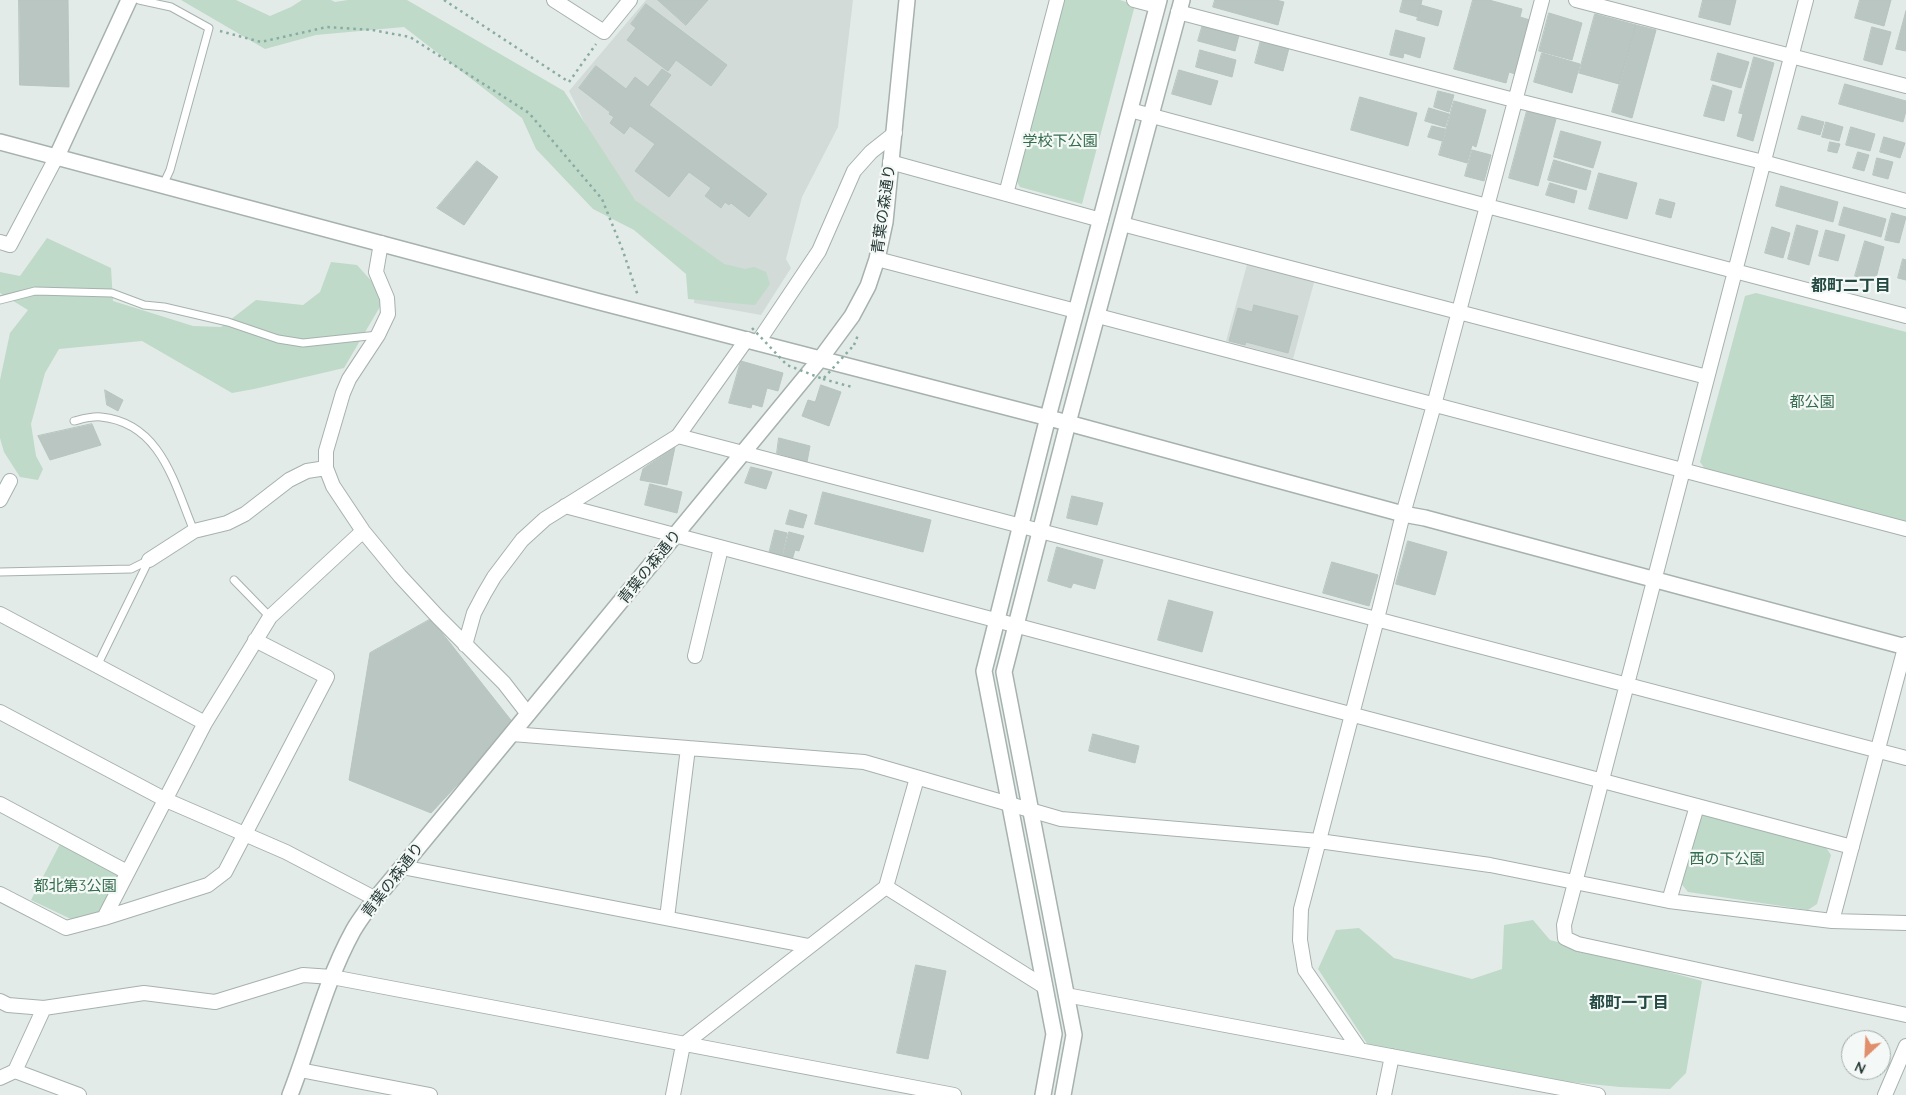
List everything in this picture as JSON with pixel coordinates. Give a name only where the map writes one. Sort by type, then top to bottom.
[{"type":"street","points":[[0,242],[10,245],[57,156],[129,0]]},
{"type":"street","points":[[554,0],[604,32],[630,0]]},
{"type":"street","name":"青葉の森通り","points":[[290,1095],[332,977],[354,929],[402,867],[744,453],[821,358],[852,316],[868,286],[877,259],[885,222],[907,0]]},
{"type":"street","points":[[1006,194],[1057,0]]},
{"type":"street","points":[[1043,1095],[1054,1034],[984,671],[1048,417],[1158,3],[1134,0]]},
{"type":"street","points":[[1360,1050],[1305,970],[1300,940],[1301,909],[1403,514],[1542,0]]},
{"type":"street","points":[[1576,0],[1906,86]]},
{"type":"street","points":[[1806,0],[1575,882],[1564,925],[1565,938],[1578,944],[1906,1016]]},
{"type":"street","points":[[1063,1095],[1074,1035],[1004,672],[1068,422],[1180,6],[1514,100],[1763,162],[1906,201]]},
{"type":"street","points":[[1130,110],[1906,316]]},
{"type":"street","points":[[465,644],[474,613],[494,577],[522,540],[545,519],[678,436],[819,251],[854,171],[871,152],[895,133]]},
{"type":"street","points":[[0,142],[640,312],[753,336],[821,358],[1068,422],[1403,514],[1425,518],[1906,646],[1832,920]]},
{"type":"street","points":[[890,162],[1100,220]]},
{"type":"street","points":[[1122,224],[1707,377]]},
{"type":"street","points":[[381,243],[376,272],[387,298],[388,314],[378,335],[349,380],[343,393],[326,451],[326,468],[333,486],[363,531],[400,576],[504,682],[528,714]]},
{"type":"street","points":[[877,259],[1076,312]]},
{"type":"street","points":[[1098,316],[1906,529]]},
{"type":"street","points":[[678,436],[1906,758]]},
{"type":"street","points":[[149,560],[194,531],[226,523],[245,514],[289,480],[307,471],[326,468]]},
{"type":"street","points":[[0,500],[10,482]]},
{"type":"street","points":[[565,506],[1852,847]]},
{"type":"street","points":[[104,918],[205,723],[254,640],[270,617],[363,531]]},
{"type":"street","points":[[695,656],[721,548]]},
{"type":"street","points":[[0,614],[205,723]]},
{"type":"street","points":[[0,894],[66,928],[208,885],[225,872],[327,677],[254,640]]},
{"type":"street","points":[[0,712],[166,800],[286,852],[376,899]]},
{"type":"street","points":[[512,734],[864,762],[1061,819],[1319,841],[1490,865],[1669,901],[1832,920],[1906,923]]},
{"type":"street","points":[[667,918],[688,748]]},
{"type":"street","points":[[673,1095],[683,1045],[886,887],[917,778]]},
{"type":"street","points":[[0,804],[127,872]]},
{"type":"street","points":[[1669,901],[1697,806]]},
{"type":"street","points":[[402,867],[809,946]]},
{"type":"street","points":[[886,887],[1045,988]]},
{"type":"street","points":[[0,1001],[8,1005],[44,1008],[144,993],[215,1002],[303,975],[332,977],[954,1095]]},
{"type":"street","points":[[1066,995],[1598,1095]]},
{"type":"street","points":[[15,1072],[44,1008]]},
{"type":"street","points":[[1885,1095],[1906,1046]]},
{"type":"street","points":[[1384,1095],[1392,1056]]},
{"type":"street","points":[[300,1070],[430,1095]]},
{"type":"street","points":[[0,1078],[15,1072],[79,1095]]},
{"type":"lane","points":[[139,0],[171,7],[209,28],[170,170],[163,185]]},
{"type":"lane","points":[[0,300],[34,292],[112,293],[144,305],[164,307],[228,322],[278,339],[303,343],[378,335]]},
{"type":"lane","points":[[74,421],[99,416],[124,422],[144,434],[163,457],[194,531]]},
{"type":"lane","points":[[0,572],[131,569],[149,560]]},
{"type":"lane","points":[[97,666],[149,560]]},
{"type":"lane","points":[[234,580],[270,617]]},
{"type":"path","points":[[444,0],[569,82],[604,32]]},
{"type":"path","points":[[209,28],[260,42],[327,27],[372,30],[410,37],[529,113],[602,199],[639,297],[640,312]]},
{"type":"path","points":[[753,336],[787,365],[823,379],[852,386]]},
{"type":"path","points":[[823,379],[854,345]]},
{"type":"shaded area","points":[[646,0],[853,0],[838,127],[802,197],[786,259],[791,268],[761,315],[694,303],[698,257],[613,180],[569,91]]},
{"type":"shaded area","points":[[1248,261],[1315,279],[1293,359],[1226,341]]},
{"type":"green space","points":[[181,0],[236,0],[270,16],[302,0],[331,0],[335,2],[348,0],[407,0],[564,91],[635,200],[724,264],[745,269],[754,267],[766,272],[770,284],[755,305],[688,299],[686,274],[634,230],[593,209],[536,149],[522,118],[404,27],[316,35],[265,49]]},
{"type":"green space","name":"学校下公園","points":[[1060,0],[1120,0],[1135,5],[1082,204],[1020,187],[1013,175]]},
{"type":"green space","points":[[47,238],[111,268],[113,301],[193,326],[221,327],[256,300],[303,305],[320,292],[331,262],[357,265],[375,285],[381,305],[344,368],[232,393],[142,341],[59,349],[45,373],[31,424],[36,456],[43,469],[38,480],[20,477],[4,452],[0,438],[0,380],[10,333],[28,310],[0,293],[0,272],[20,276]]},
{"type":"green space","name":"都公園","points":[[1756,293],[1906,332],[1906,522],[1705,469],[1700,462],[1745,296]]},
{"type":"green space","name":"西の下公園","points":[[1705,815],[1825,846],[1831,855],[1817,904],[1808,910],[1688,892],[1680,882],[1697,819]]},
{"type":"green space","name":"都北第3公園","points":[[61,842],[117,872],[118,878],[100,912],[73,920],[31,900]]},
{"type":"green space","points":[[1533,920],[1550,940],[1702,981],[1686,1073],[1670,1089],[1620,1087],[1560,1081],[1368,1045],[1318,969],[1336,930],[1359,928],[1394,958],[1472,979],[1502,969],[1504,925]]},
{"type":"building","points":[[19,0],[68,0],[69,87],[20,85]]},
{"type":"building","points":[[658,0],[708,0],[686,25]]},
{"type":"building","points":[[1215,0],[1276,0],[1284,2],[1278,25],[1213,7]]},
{"type":"building","points":[[1403,0],[1422,0],[1418,17],[1400,12]]},
{"type":"building","points":[[1473,0],[1489,0],[1522,9],[1520,17],[1530,20],[1515,74],[1509,72],[1506,83],[1454,69]]},
{"type":"building","points":[[1703,0],[1736,0],[1730,25],[1699,17]]},
{"type":"building","points":[[1860,0],[1891,0],[1884,26],[1855,18]]},
{"type":"building","points":[[646,4],[727,65],[711,86],[676,60],[668,71],[627,40],[636,28],[631,24]]},
{"type":"building","points":[[1421,5],[1442,11],[1438,26],[1417,20]]},
{"type":"building","points":[[1906,11],[1906,51],[1896,49]]},
{"type":"building","points":[[1549,13],[1582,23],[1572,60],[1539,51]]},
{"type":"building","points":[[1595,14],[1636,25],[1619,84],[1579,73]]},
{"type":"building","points":[[1203,24],[1239,35],[1235,51],[1198,41]]},
{"type":"building","points":[[1636,25],[1656,30],[1632,118],[1612,112]]},
{"type":"building","points":[[1872,27],[1891,32],[1882,65],[1864,60]]},
{"type":"building","points":[[1396,30],[1425,38],[1420,58],[1404,53],[1403,58],[1390,55]]},
{"type":"building","points":[[1261,40],[1289,48],[1283,71],[1255,63]]},
{"type":"building","points":[[1200,50],[1236,60],[1232,77],[1196,67]]},
{"type":"building","points":[[1542,53],[1580,64],[1572,93],[1534,82]]},
{"type":"building","points":[[1718,53],[1749,62],[1741,88],[1711,80]]},
{"type":"building","points":[[1754,57],[1774,63],[1753,141],[1737,136],[1743,114],[1739,113]]},
{"type":"building","points":[[596,66],[626,89],[635,77],[648,87],[662,69],[671,75],[649,105],[767,194],[749,217],[731,203],[729,205],[725,202],[721,208],[705,196],[711,188],[689,172],[669,197],[635,171],[655,144],[630,126],[624,134],[610,123],[614,117],[609,114],[610,112],[579,88]]},
{"type":"building","points":[[1179,70],[1218,81],[1211,105],[1172,94]]},
{"type":"building","points":[[1845,84],[1906,101],[1903,122],[1839,104]]},
{"type":"building","points":[[1713,85],[1732,91],[1724,121],[1704,116]]},
{"type":"building","points":[[1438,91],[1454,95],[1449,112],[1434,107]]},
{"type":"building","points":[[1360,97],[1417,113],[1408,146],[1351,130]]},
{"type":"building","points":[[1454,101],[1486,110],[1476,147],[1472,145],[1467,163],[1439,155]]},
{"type":"building","points":[[1429,108],[1449,114],[1445,127],[1425,121]]},
{"type":"building","points":[[1527,111],[1556,119],[1538,186],[1509,178]]},
{"type":"building","points":[[1802,116],[1824,122],[1820,135],[1798,129]]},
{"type":"building","points":[[1826,122],[1843,127],[1839,141],[1822,137]]},
{"type":"building","points":[[1432,126],[1445,129],[1442,141],[1428,137]]},
{"type":"building","points":[[1851,127],[1875,134],[1870,151],[1846,145]]},
{"type":"building","points":[[1561,131],[1601,142],[1593,168],[1554,157]]},
{"type":"building","points":[[1884,137],[1905,143],[1900,158],[1880,152]]},
{"type":"building","points":[[1830,142],[1840,144],[1837,153],[1828,151]]},
{"type":"building","points":[[1472,150],[1491,155],[1484,181],[1465,176]]},
{"type":"building","points":[[1858,152],[1869,155],[1864,171],[1853,168]]},
{"type":"building","points":[[1877,158],[1893,162],[1888,179],[1873,175]]},
{"type":"building","points":[[1554,160],[1591,171],[1586,190],[1548,180]]},
{"type":"building","points":[[477,161],[498,177],[464,225],[437,208]]},
{"type":"building","points":[[1599,173],[1637,183],[1627,219],[1589,209]]},
{"type":"building","points":[[1550,183],[1577,191],[1574,203],[1546,195]]},
{"type":"building","points":[[1781,186],[1838,202],[1833,222],[1776,206]]},
{"type":"building","points":[[1660,199],[1675,203],[1671,218],[1656,214]]},
{"type":"building","points":[[1844,207],[1886,219],[1881,237],[1839,225]]},
{"type":"building","points":[[1892,213],[1906,217],[1899,243],[1885,240]]},
{"type":"building","points":[[1797,225],[1818,231],[1809,265],[1788,259]]},
{"type":"building","points":[[1772,227],[1790,233],[1783,258],[1765,253]]},
{"type":"building","points":[[1826,230],[1845,235],[1838,261],[1819,256]]},
{"type":"building","points":[[1865,241],[1884,247],[1875,282],[1855,276]]},
{"type":"building","points":[[1903,259],[1906,260],[1906,280],[1898,278]]},
{"type":"building","points":[[1254,305],[1298,316],[1288,353],[1246,342],[1245,345],[1229,341],[1238,308],[1252,312]]},
{"type":"building","points":[[741,361],[783,373],[778,391],[767,388],[762,407],[752,404],[751,408],[729,403]]},
{"type":"building","points":[[821,385],[841,392],[829,426],[802,416],[808,400],[815,402]]},
{"type":"building","points":[[105,390],[123,400],[118,411],[107,405]]},
{"type":"building","points":[[92,424],[101,445],[50,460],[38,436]]},
{"type":"building","points":[[779,438],[810,446],[807,462],[777,453]]},
{"type":"building","points":[[675,447],[667,485],[640,480],[643,469]]},
{"type":"building","points":[[751,467],[772,472],[766,489],[745,483]]},
{"type":"building","points":[[650,484],[682,492],[677,513],[645,505]]},
{"type":"building","points":[[823,492],[931,520],[923,552],[815,524]]},
{"type":"building","points":[[1072,496],[1103,503],[1097,525],[1067,518]]},
{"type":"building","points":[[790,510],[807,515],[803,528],[786,524]]},
{"type":"building","points":[[775,530],[787,533],[781,557],[769,554]]},
{"type":"building","points":[[789,532],[804,536],[799,551],[795,550],[792,560],[782,557]]},
{"type":"building","points":[[1408,541],[1447,552],[1435,595],[1396,584]]},
{"type":"building","points":[[1057,547],[1103,560],[1095,589],[1073,583],[1071,588],[1048,581]]},
{"type":"building","points":[[1332,562],[1378,575],[1369,606],[1323,593]]},
{"type":"building","points":[[1169,600],[1213,612],[1202,652],[1158,640]]},
{"type":"building","points":[[431,619],[514,724],[431,813],[349,780],[370,653]]},
{"type":"building","points":[[1093,734],[1139,746],[1135,763],[1089,751]]},
{"type":"building","points":[[916,965],[946,971],[928,1059],[897,1053]]},
{"type":"district","name":"都町二丁目","points":[[1851,286]]},
{"type":"district","name":"都町一丁目","points":[[1629,1003]]}]
